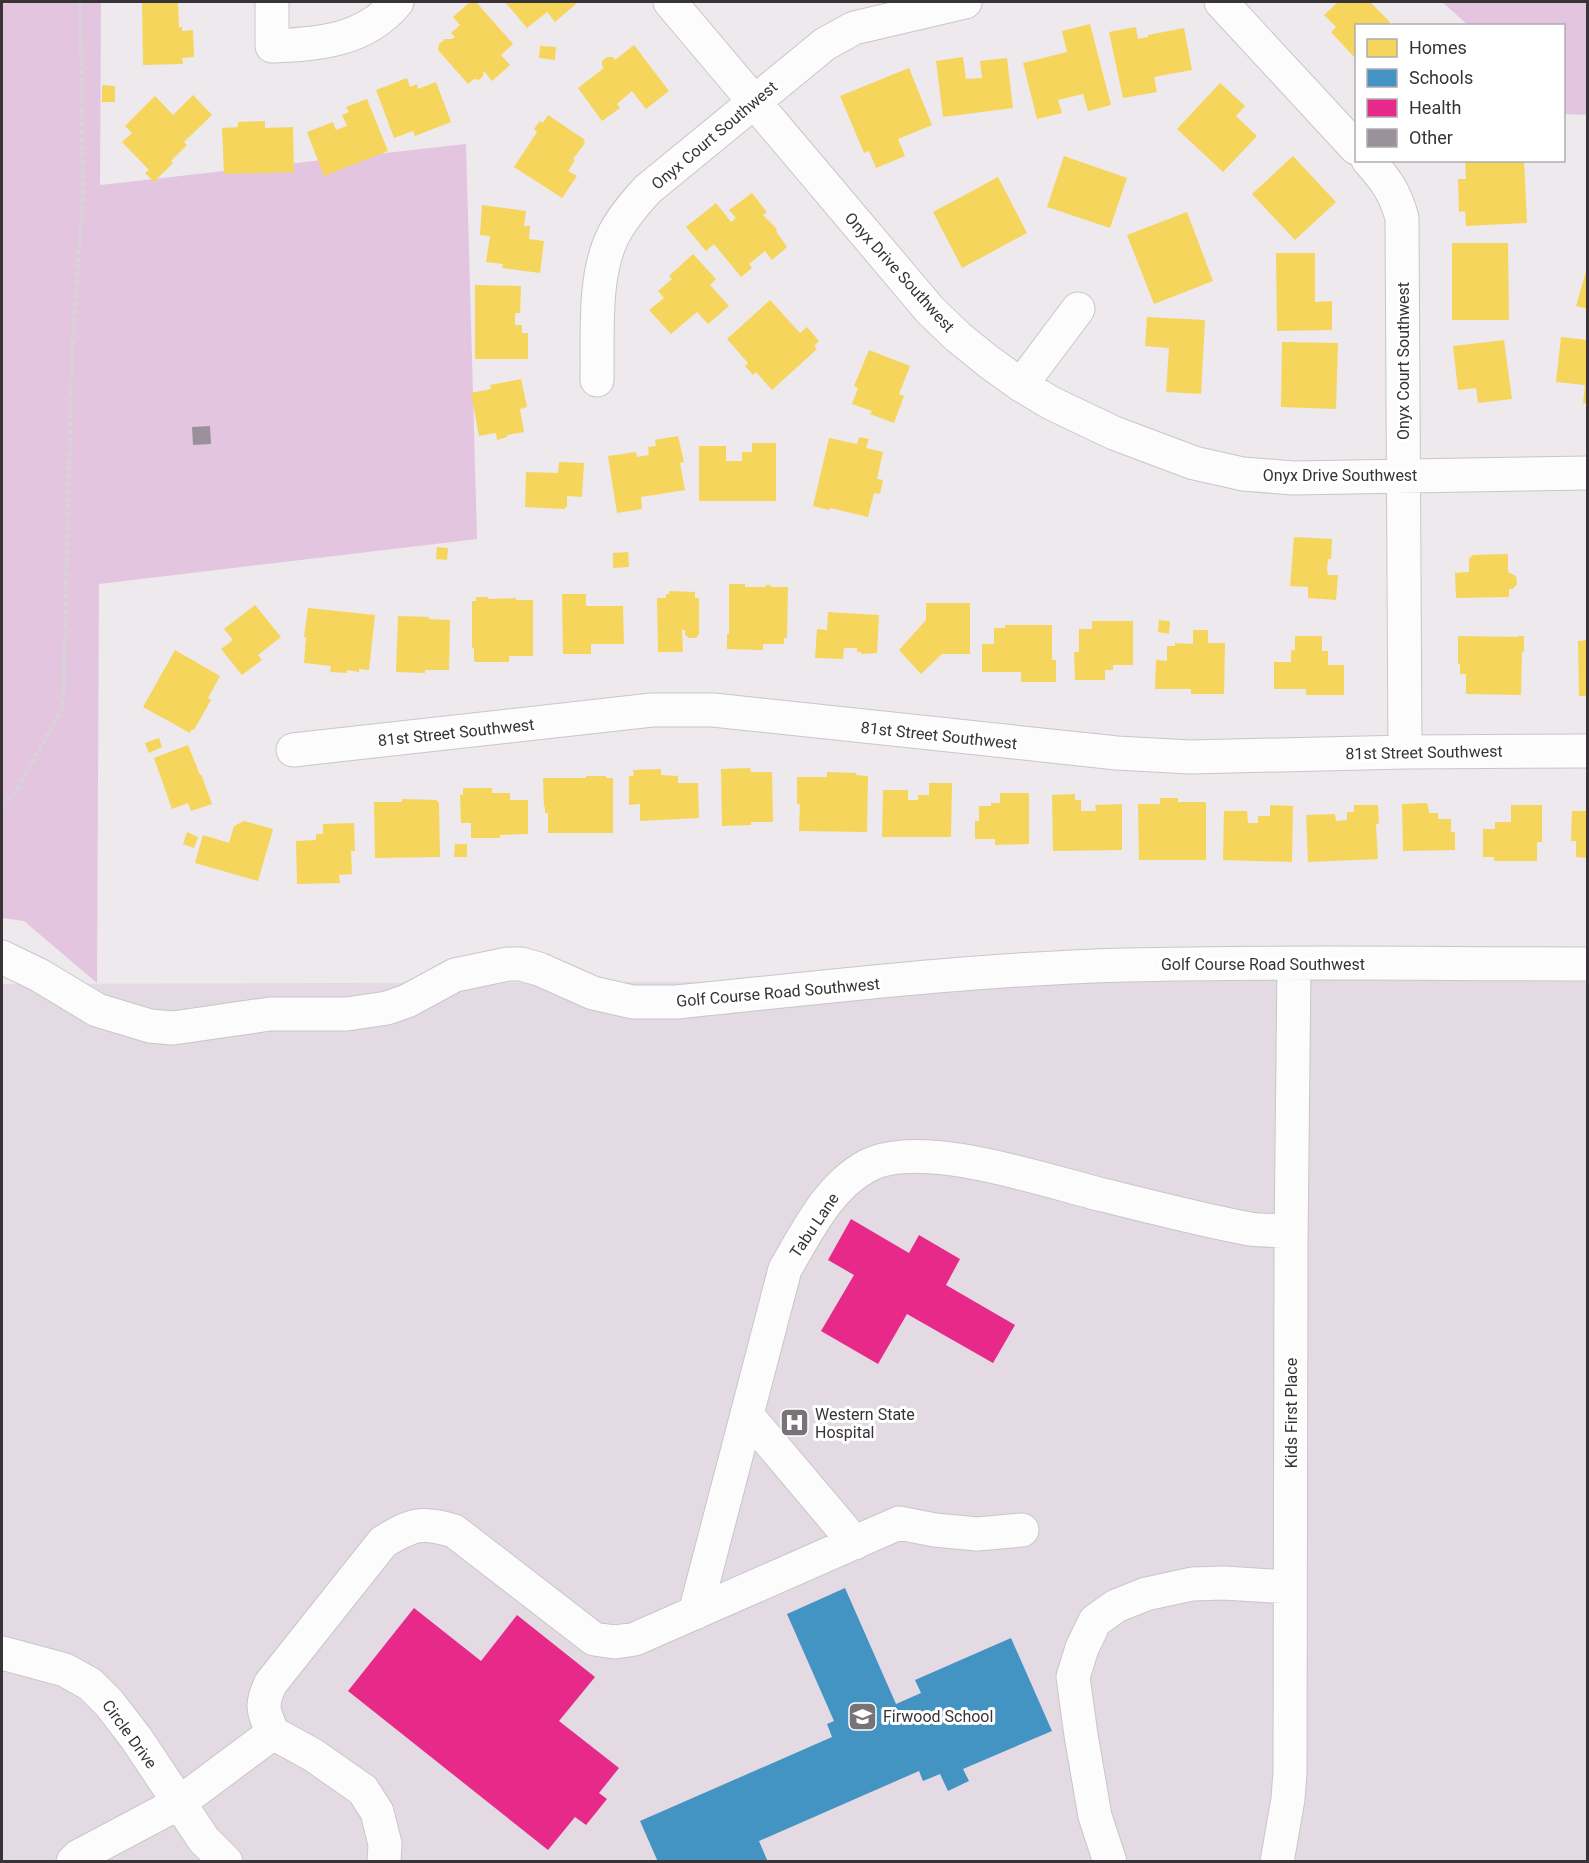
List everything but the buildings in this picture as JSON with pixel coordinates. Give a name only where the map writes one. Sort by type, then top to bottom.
[{"type":"street","points":[[272,2],[272,46],[331,42],[351,35],[378,20],[397,2]]},
{"type":"street","name":"Onyx Drive Southwest","points":[[670,2],[930,310],[981,356],[1021,385],[1082,419],[1194,464],[1243,474],[1293,477],[1587,473]]},
{"type":"street","name":"Onyx Court Southwest","points":[[597,381],[599,285],[604,261],[612,238],[631,207],[648,189],[825,44],[854,28],[965,2]]},
{"type":"street","points":[[1221,2],[1355,147]]},
{"type":"street","name":"Onyx Court Southwest","points":[[1370,162],[1387,181],[1397,198],[1402,218],[1405,752]]},
{"type":"street","points":[[1021,385],[1078,309]]},
{"type":"street","name":"81st Street Southwest","points":[[293,750],[682,709],[712,710],[1117,753],[1190,757],[1405,752],[1587,752]]},
{"type":"street","name":"Golf Course Road Southwest","points":[[2,957],[39,975],[97,1010],[150,1026],[173,1028],[270,1014],[346,1014],[387,1008],[407,1001],[455,975],[508,964],[521,964],[539,969],[593,993],[633,1002],[677,1002],[992,972],[1124,965],[1587,964]]},
{"type":"street","name":"Kids First Place","points":[[1277,1862],[1288,1799],[1290,1772],[1294,963]]},
{"type":"street","name":"Tabu Lane","points":[[695,1612],[785,1269],[815,1219],[840,1186],[868,1165],[896,1157],[969,1160],[1103,1195],[1252,1229],[1291,1231]]},
{"type":"street","points":[[747,1415],[855,1543]]},
{"type":"street","points":[[384,1862],[385,1844],[377,1812],[363,1790],[313,1755],[273,1733],[266,1716],[264,1698],[271,1683],[383,1542],[400,1531],[416,1525],[434,1525],[454,1531],[594,1639],[615,1642],[635,1639],[899,1523],[935,1530],[977,1534],[1022,1530]]},
{"type":"street","points":[[1110,1862],[1095,1816],[1073,1677],[1082,1648],[1095,1621],[1116,1606],[1146,1594],[1192,1584],[1224,1583],[1290,1587]]},
{"type":"street","name":"Circle Drive","points":[[2,1653],[65,1670],[90,1684],[109,1703],[129,1730],[204,1840],[226,1862]]},
{"type":"street","points":[[73,1862],[79,1856],[179,1803],[273,1733]]},
{"type":"path","points":[[2,806],[18,788],[63,707],[72,352],[83,194],[80,2]]},
{"type":"shaded area","points":[[2,2],[101,2],[100,185],[466,144],[477,539],[99,584],[97,983],[24,921],[2,918]]},
{"type":"shaded area","points":[[1442,2],[1587,2],[1587,115],[1565,114],[1565,24],[1467,24]]},
{"type":"shaded area","name":"Western State Hospital","points":[[1587,979],[1587,1861],[2,1861],[2,984]]},
{"type":"place","name":"Western State Hospital","points":[[794,1423]]},
{"type":"place","name":"Firwood School","points":[[862,1716]]}]
